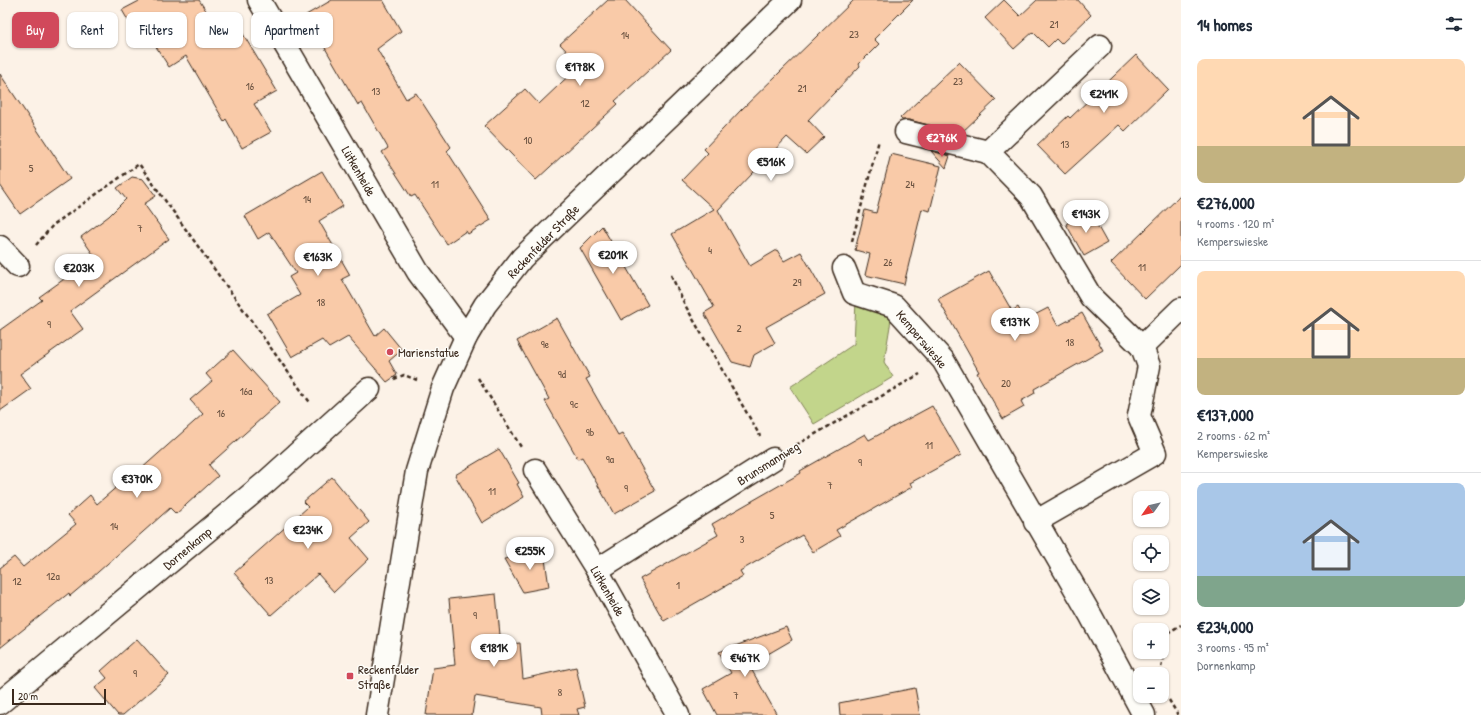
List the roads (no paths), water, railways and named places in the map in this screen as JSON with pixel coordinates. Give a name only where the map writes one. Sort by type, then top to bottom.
[{"type":"street","name":"Lütkenheide","points":[[259,0],[418,272],[466,337]]},
{"type":"street","name":"Reckenfelder Straße","points":[[377,715],[417,471],[443,388],[466,337],[485,305],[522,258],[790,0]]},
{"type":"street","points":[[988,152],[1100,46]]},
{"type":"street","points":[[906,132],[988,152],[1031,196],[1091,297],[1142,347],[1150,366],[1139,416],[1155,453],[1035,522]]},
{"type":"street","points":[[0,247],[18,266]]},
{"type":"street","name":"Kemperswieske","points":[[844,268],[854,293],[894,306],[943,360],[1090,616],[1144,715]]},
{"type":"street","points":[[1142,347],[1181,309]]},
{"type":"street","name":"Dornenkamp","points":[[0,703],[266,482],[370,389]]},
{"type":"street","name":"Brunsmannweg","points":[[597,570],[773,459]]},
{"type":"street","name":"Lütkenheide","points":[[535,470],[597,570],[678,715]]},
{"type":"place","name":"Marienstatue","points":[[390,352]]},
{"type":"place","name":"Reckenfelder Straße","points":[[350,676]]}]
